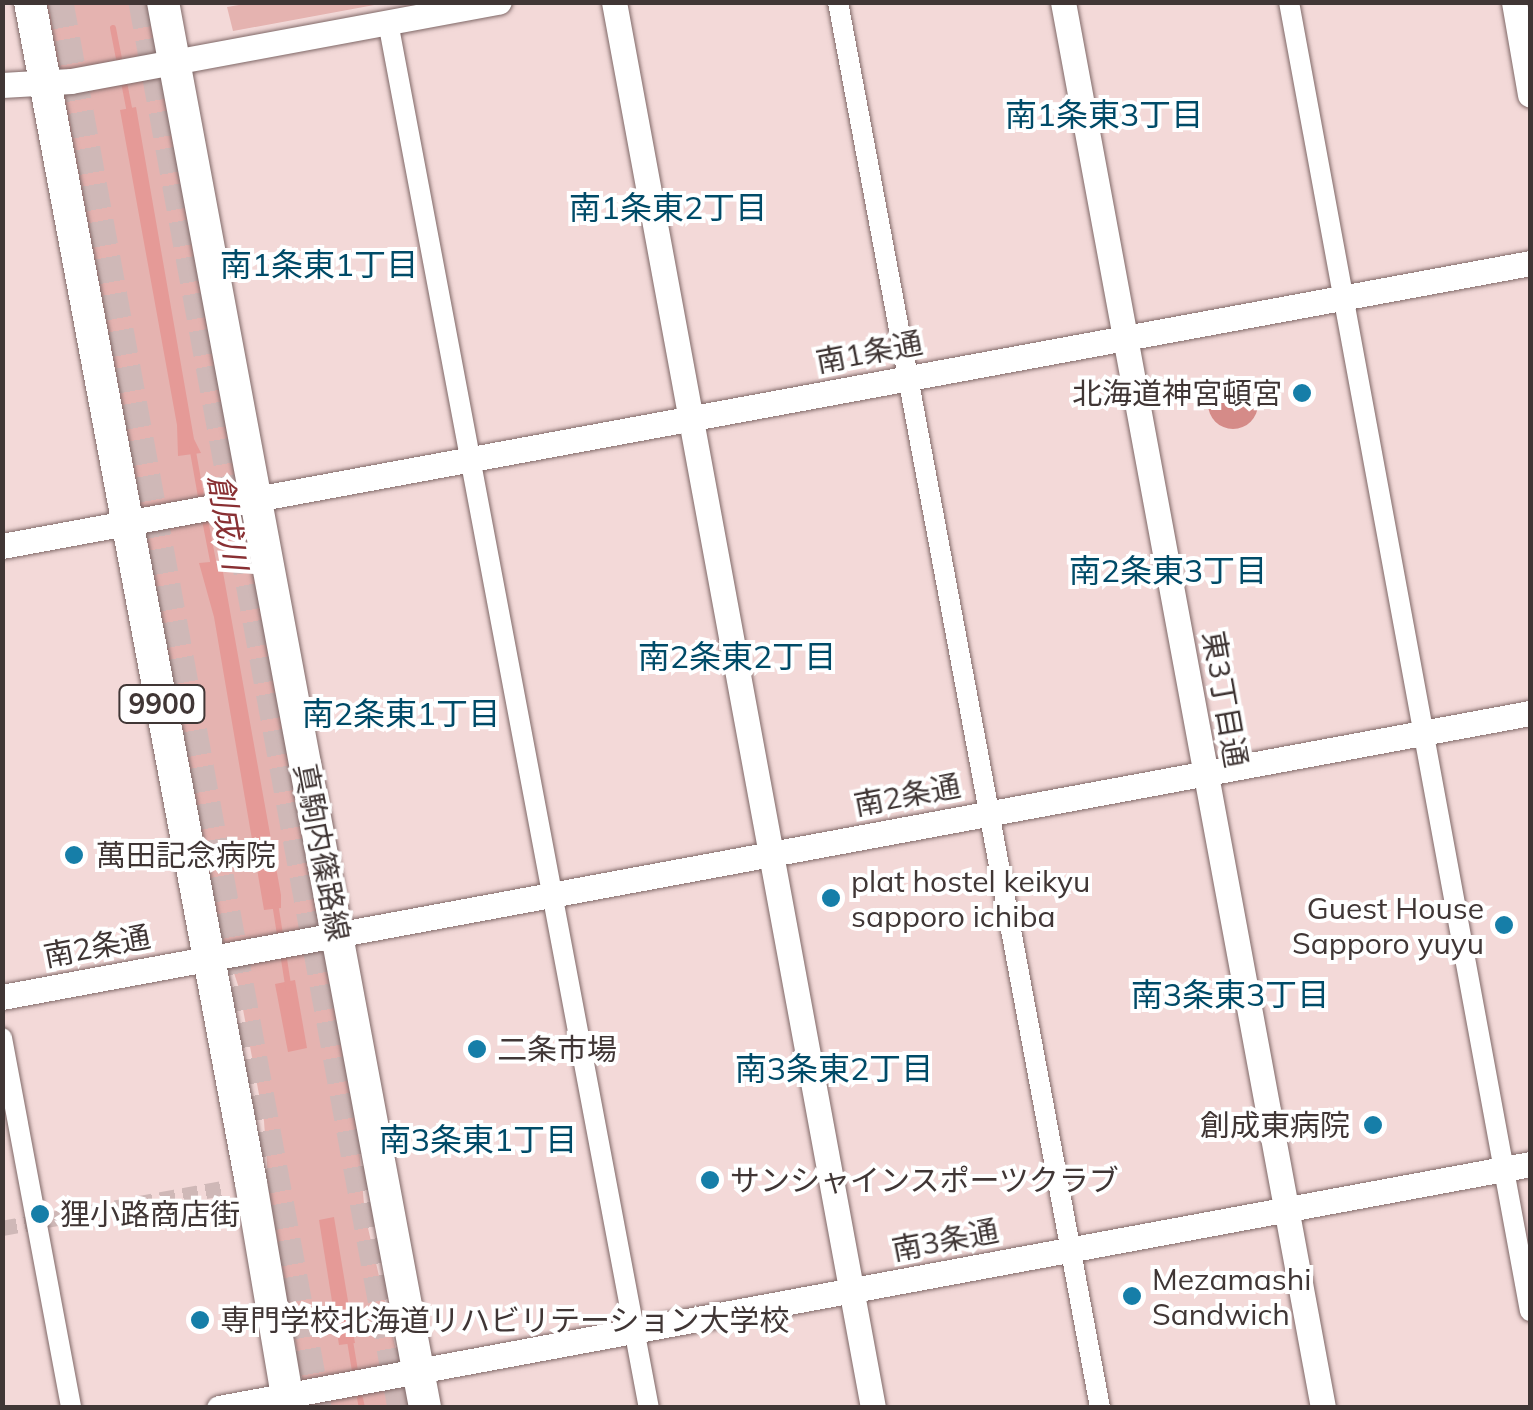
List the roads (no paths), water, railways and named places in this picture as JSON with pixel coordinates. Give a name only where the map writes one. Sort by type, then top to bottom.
[{"type":"main road","name":"9900","points":[[30,2],[129,522],[288,1401]]},
{"type":"main road","name":"真駒内篠路線","points":[[163,2],[171,62],[425,1408]]},
{"type":"street","points":[[2,84],[106,74],[499,2]]},
{"type":"street","points":[[614,2],[873,1408]]},
{"type":"street","points":[[838,2],[1100,1408]]},
{"type":"street","name":"東3丁目通","points":[[1063,2],[1323,1408]]},
{"type":"street","points":[[1290,2],[1530,1310]]},
{"type":"street","points":[[1514,2],[1530,94]]},
{"type":"street","points":[[388,22],[649,1408]]},
{"type":"street","name":"南1条通","points":[[129,522],[1530,262]]},
{"type":"street","points":[[2,546],[129,522]]},
{"type":"street","name":"南2条通","points":[[2,997],[1530,713]]},
{"type":"street","points":[[2,1038],[71,1408]]},
{"type":"street","name":"南3条通","points":[[288,1401],[342,1385],[418,1370],[1530,1164]]},
{"type":"street","points":[[219,1408],[288,1401]]},
{"type":"waterway","name":"創成川","points":[[113,28],[120,65]]},
{"type":"waterway","name":"創成川","points":[[123,77],[130,114]]},
{"type":"waterway","name":"創成川","points":[[192,446],[202,502]]},
{"type":"waterway","name":"創成川","points":[[204,515],[214,566]]},
{"type":"waterway","name":"創成川","points":[[275,903],[281,940]]},
{"type":"waterway","name":"創成川","points":[[283,953],[289,990]]},
{"type":"waterway","name":"創成川","points":[[349,1335],[356,1377]]},
{"type":"waterway","name":"創成川","points":[[358,1389],[362,1408]]},
{"type":"tunnel","points":[[61,2],[319,1408]]},
{"type":"tunnel","points":[[141,2],[400,1408]]},
{"type":"tunnel","points":[[2,1228],[227,1187]]},
{"type":"place","name":"北海道神宮頓宮","points":[[1302,393]]},
{"type":"place","name":"萬田記念病院","points":[[74,855]]},
{"type":"place","name":"plat hostel keikyu sapporo ichiba","points":[[831,898]]},
{"type":"place","name":"Guest House Sapporo yuyu","points":[[1504,925]]},
{"type":"place","name":"二条市場","points":[[477,1049]]},
{"type":"place","name":"創成東病院","points":[[1373,1125]]},
{"type":"place","name":"サンシャインスポーツクラブ","points":[[710,1180]]},
{"type":"place","name":"狸小路商店街","points":[[40,1214]]},
{"type":"place","name":"Mezamashi Sandwich","points":[[1132,1296]]},
{"type":"place","name":"専門学校北海道リハビリテーション大学校","points":[[200,1320]]},
{"type":"district","name":"南1条東3丁目","points":[[1104,114]]},
{"type":"district","name":"南1条東2丁目","points":[[668,207]]},
{"type":"district","name":"南1条東1丁目","points":[[319,264]]},
{"type":"district","name":"南2条東3丁目","points":[[1168,570]]},
{"type":"district","name":"南2条東2丁目","points":[[737,656]]},
{"type":"district","name":"南2条東1丁目","points":[[401,713]]},
{"type":"district","name":"南3条東3丁目","points":[[1230,994]]},
{"type":"district","name":"南3条東2丁目","points":[[834,1068]]},
{"type":"district","name":"南3条東1丁目","points":[[478,1139]]}]
